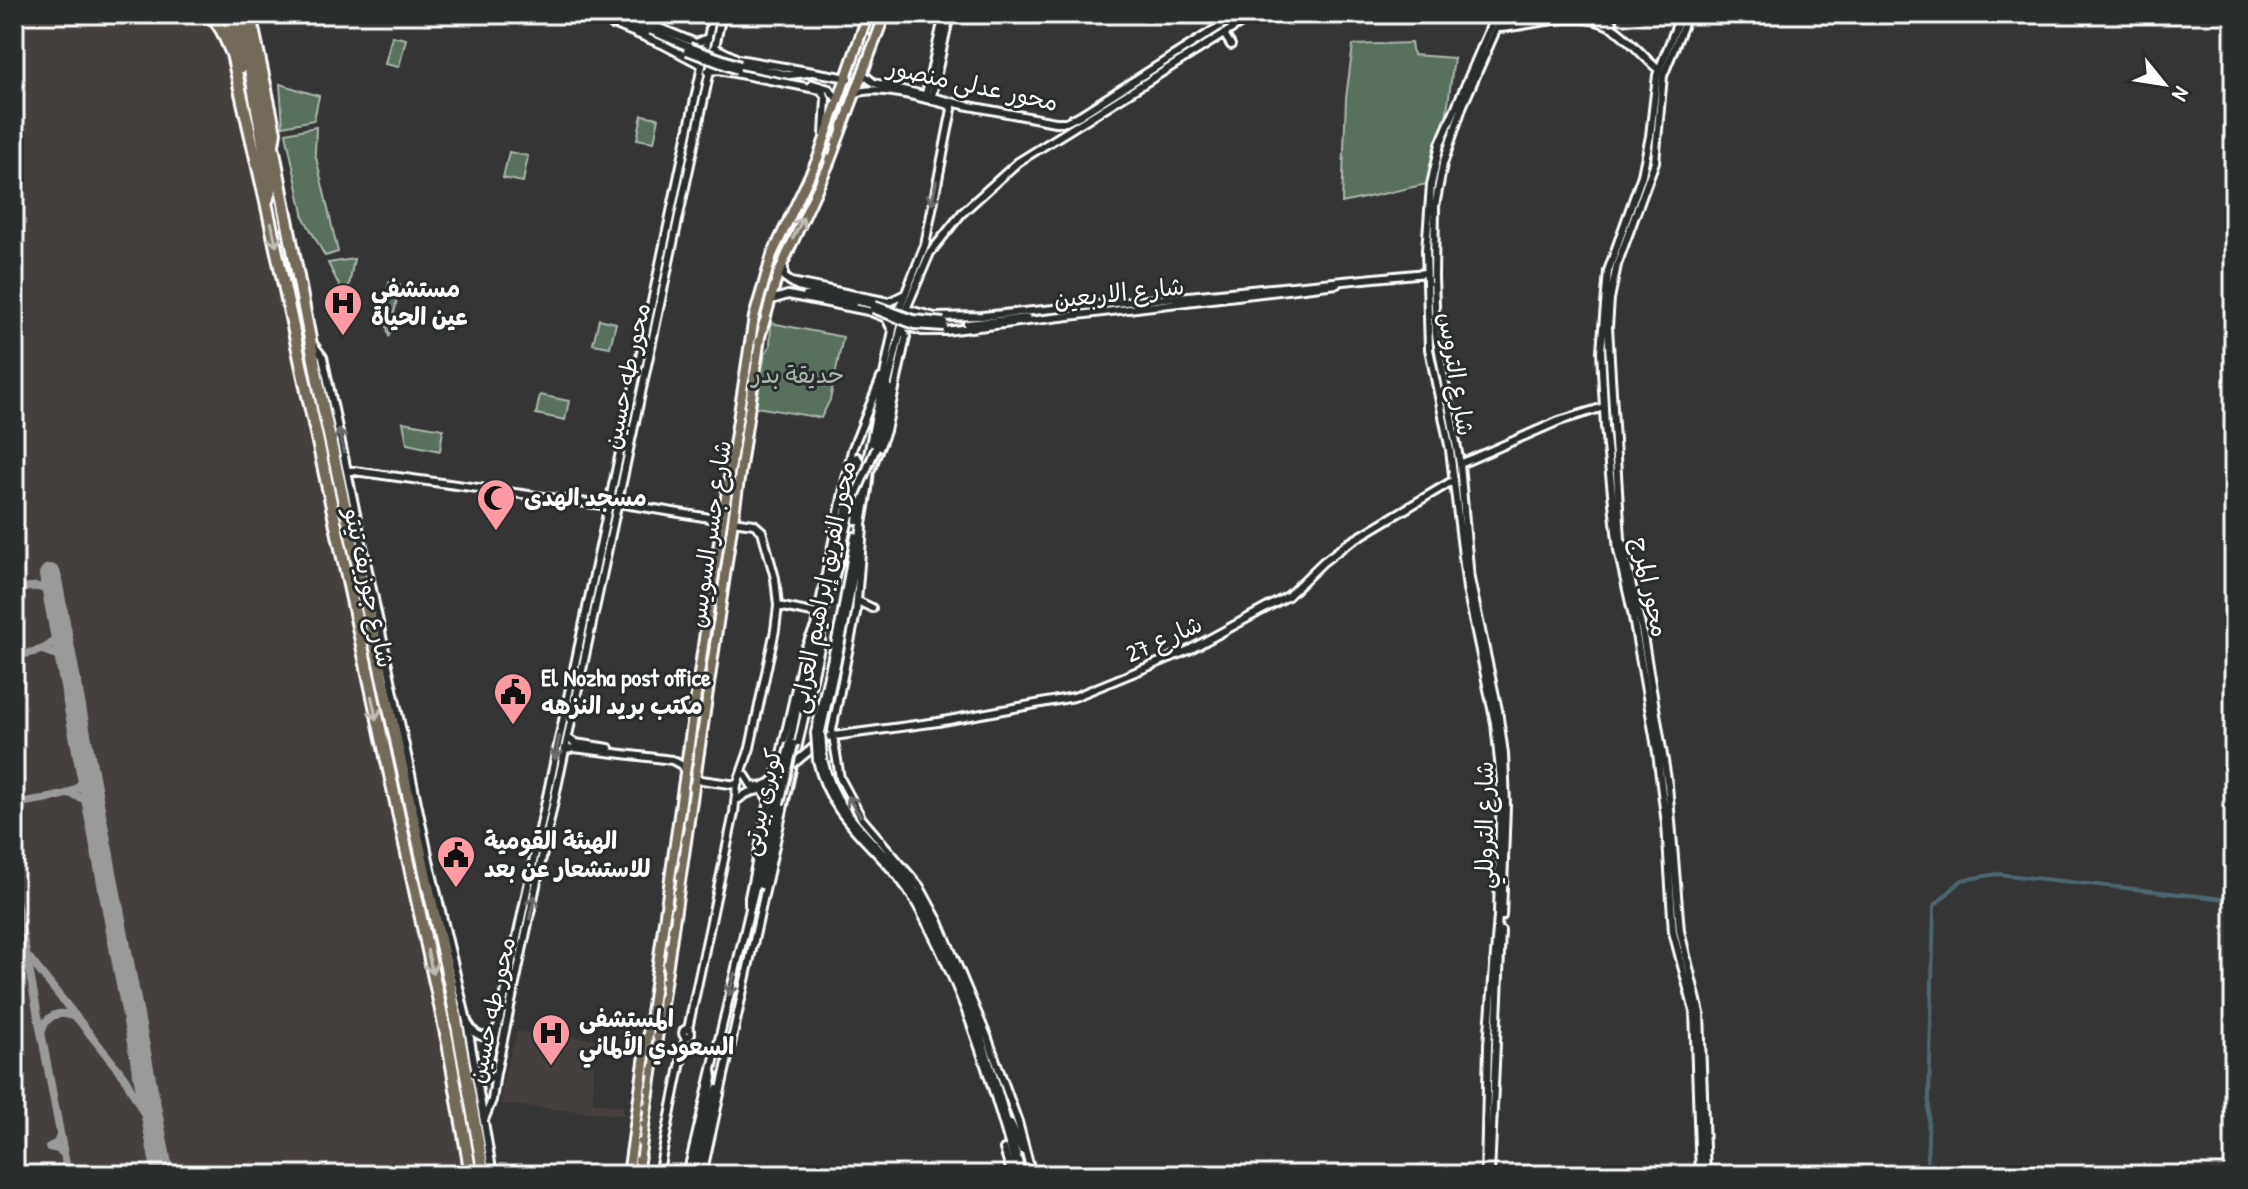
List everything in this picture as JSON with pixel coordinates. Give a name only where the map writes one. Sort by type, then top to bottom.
[{"type":"highway","name":"شارع جوزيف تيتو","points":[[211,14],[230,48],[266,202],[448,1043],[471,1175]]},
{"type":"highway","points":[[224,14],[239,54],[246,91],[244,104]]},
{"type":"highway","points":[[231,14],[246,47],[271,188],[266,202]]},
{"type":"highway","name":"شارع جوزيف تيتو","points":[[242,14],[273,146],[322,403],[366,583],[450,986],[484,1175]]},
{"type":"highway","points":[[450,986],[462,1003]]},
{"type":"main road","name":"شارع جوزيف تيتو","points":[[251,14],[276,132],[273,146]]},
{"type":"main road","name":"شارع جسر السويس","points":[[628,1175],[728,522],[754,317],[765,274],[824,143],[868,14]]},
{"type":"main road","name":"شارع جسر السويس","points":[[749,374],[768,302],[786,255],[822,179],[885,14]]},
{"type":"main road","name":"شارع جسر السويس","points":[[690,776],[688,757],[705,674]]},
{"type":"main road","name":"شارع جسر السويس","points":[[637,1175],[672,896]]},
{"type":"street","points":[[589,14],[612,25],[623,24],[738,68],[832,91],[838,104]]},
{"type":"street","points":[[618,14],[691,50]]},
{"type":"street","points":[[626,14],[691,50],[705,68],[814,86],[825,96],[824,143]]},
{"type":"street","name":"محور طه حسين","points":[[484,1120],[492,1100],[670,261],[713,14]]},
{"type":"street","name":"محور طه حسين","points":[[467,1021],[474,1033],[480,1036],[491,1035],[498,1027],[661,260],[705,68],[722,14]]},
{"type":"street","points":[[929,95],[944,14]]},
{"type":"street","points":[[931,83],[950,14]]},
{"type":"street","name":"محور عدلى منصور","points":[[926,252],[983,192],[1018,162],[1239,14]]},
{"type":"street","name":"محور عدلى منصور","points":[[856,94],[871,85],[1072,124],[1256,14]]},
{"type":"street","points":[[1426,273],[1433,174],[1443,134],[1496,14]]},
{"type":"street","points":[[1432,213],[1448,145],[1472,82],[1504,14],[1532,18],[1587,15],[1605,19],[1622,30],[1660,68]]},
{"type":"street","name":"محور المرج","points":[[1681,14],[1654,92],[1652,171],[1614,277],[1608,320],[1620,530],[1668,785],[1677,932],[1694,1011],[1700,1175]]},
{"type":"street","name":"محور المرج","points":[[1630,592],[1616,541],[1604,407],[1601,340],[1605,283],[1654,137],[1663,76],[1688,14]]},
{"type":"street","points":[[1497,28],[1569,20],[1598,22],[1618,32],[1660,68]]},
{"type":"street","points":[[1224,34],[1231,45]]},
{"type":"street","points":[[691,50],[708,38]]},
{"type":"street","points":[[714,47],[727,55],[848,78]]},
{"type":"street","points":[[724,71],[720,63],[727,55]]},
{"type":"street","points":[[738,68],[795,75],[812,71]]},
{"type":"street","name":"محور عدلى منصور","points":[[863,74],[871,85],[949,105],[952,108],[951,117]]},
{"type":"street","points":[[926,252],[951,117],[956,109],[964,105]]},
{"type":"street","points":[[1055,122],[1062,134]]},
{"type":"street","name":"شارع التروس","points":[[1432,213],[1437,342],[1460,464],[1458,480]]},
{"type":"street","name":"محور الفريق إبراهيم العرابى","points":[[926,252],[905,294],[893,334],[818,732],[820,759],[825,788],[839,813],[899,879],[916,903],[955,983],[984,1059],[1020,1175]]},
{"type":"street","name":"محور الفريق إبراهيم العرابى","points":[[818,732],[846,618],[872,449],[901,327],[926,252]]},
{"type":"street","points":[[786,255],[783,272],[802,288],[917,320],[944,325],[1014,318],[1039,320]]},
{"type":"street","points":[[661,260],[670,261]]},
{"type":"street","name":"شارع التروس","points":[[1426,273],[1429,349],[1458,480]]},
{"type":"street","name":"شارع الاربعين","points":[[906,309],[925,316],[982,316],[1426,273]]},
{"type":"street","points":[[783,295],[782,286],[790,281],[889,302],[905,294]]},
{"type":"street","name":"شارع الاربعين","points":[[901,327],[945,331],[1340,283]]},
{"type":"street","points":[[768,302],[783,295],[868,311],[883,316],[891,324],[893,334]]},
{"type":"street","points":[[802,298],[815,296],[874,307]]},
{"type":"street","points":[[883,316],[889,302]]},
{"type":"street","points":[[944,325],[1036,309]]},
{"type":"street","points":[[922,331],[918,322],[925,316]]},
{"type":"street","points":[[772,781],[778,772],[805,648],[817,628],[837,571],[854,499],[876,448],[902,341],[901,327]]},
{"type":"street","points":[[312,343],[323,357],[347,470],[366,583],[467,1021],[493,1175]]},
{"type":"street","points":[[783,749],[791,753],[797,749],[820,646],[817,614],[850,460],[856,438],[886,368]]},
{"type":"street","points":[[1460,464],[1559,421],[1604,407]]},
{"type":"street","points":[[826,602],[851,488],[860,461],[855,457],[850,460]]},
{"type":"street","points":[[347,470],[609,506]]},
{"type":"street","name":"شارع التروللي","points":[[1458,480],[1467,589],[1495,723],[1501,781],[1498,916],[1488,1044],[1487,1175]]},
{"type":"street","name":"شارع 27","points":[[832,736],[938,722],[1074,697],[1161,662],[1196,647],[1288,596],[1347,544],[1458,480]]},
{"type":"street","points":[[851,488],[862,489]]},
{"type":"street","points":[[618,503],[728,522],[763,533],[775,578],[778,606],[750,748],[737,785],[734,813],[658,1175]]},
{"type":"street","points":[[861,521],[864,539],[858,601],[832,736],[840,778],[862,819],[920,887],[939,922],[987,1036],[1018,1122],[1032,1175]]},
{"type":"street","points":[[858,601],[872,608]]},
{"type":"street","points":[[778,606],[817,614]]},
{"type":"street","name":"كوبرى بيرتى","points":[[712,1067],[792,744],[817,628]]},
{"type":"street","points":[[739,799],[749,792],[774,786],[832,736]]},
{"type":"street","points":[[745,775],[753,786],[763,787],[816,743],[832,736]]},
{"type":"street","points":[[569,739],[575,743],[621,752]]},
{"type":"street","points":[[566,750],[574,748],[688,757]]},
{"type":"street","points":[[734,813],[745,786],[750,748]]},
{"type":"street","points":[[660,757],[677,762],[690,776],[737,785]]},
{"type":"street","name":"محور الفريق إبراهيم العرابى","points":[[820,759],[842,808],[907,881],[925,908],[974,1018],[1006,1117],[1020,1175]]},
{"type":"street","points":[[763,791],[777,803],[792,769]]},
{"type":"street","name":"كوبرى بيرتى","points":[[698,1175],[753,935],[751,926],[777,803]]},
{"type":"street","points":[[542,817],[552,818]]},
{"type":"street","name":"محور المرج","points":[[1677,932],[1701,1019],[1706,1175]]},
{"type":"street","points":[[496,1073],[488,1079],[484,1077],[498,1027]]},
{"type":"street","points":[[981,1068],[984,1059]]},
{"type":"street","points":[[687,1175],[712,1067]]},
{"type":"street","points":[[698,1175],[713,1078],[712,1067]]},
{"type":"street","points":[[1006,1117],[1030,1164]]},
{"type":"street","points":[[1004,1149],[1012,1175]]},
{"type":"shaded area","points":[[14,14],[206,14],[220,34],[227,52],[440,1035],[465,1175],[14,1175]]},
{"type":"shaded area","name":"المستشفى السعودي الألماني","points":[[517,1032],[594,1039],[593,1103],[623,1106],[623,1115],[500,1104],[504,1075]]},
{"type":"green space","points":[[392,36],[406,39],[399,67],[385,64]]},
{"type":"green space","points":[[1411,43],[1413,55],[1454,58],[1447,112],[1427,184],[1342,203],[1346,98],[1353,45]]},
{"type":"green space","points":[[280,84],[319,96],[314,120],[283,126]]},
{"type":"green space","points":[[642,115],[659,118],[654,142],[637,139]]},
{"type":"green space","points":[[316,127],[315,153],[338,252],[325,256],[304,218],[286,133]]},
{"type":"green space","points":[[509,152],[528,156],[523,182],[503,178]]},
{"type":"green space","points":[[354,259],[348,291],[342,291],[328,263]]},
{"type":"green space","points":[[389,282],[400,285],[389,337],[385,316]]},
{"type":"green space","points":[[599,319],[616,323],[610,347],[593,344]]},
{"type":"green space","name":"حديقة بدر","points":[[771,323],[843,337],[830,400],[821,418],[756,407],[765,354],[770,346]]},
{"type":"green space","points":[[540,395],[569,401],[565,420],[536,414]]},
{"type":"green space","points":[[403,422],[443,429],[440,451],[407,444]]},
{"type":"waterway","points":[[1927,1175],[1934,906],[1962,880],[1997,874],[2234,900]]},
{"type":"taxiway","points":[[14,590],[43,588],[55,602]]},
{"type":"taxiway","points":[[14,656],[49,646],[60,629]]},
{"type":"taxiway","points":[[45,651],[60,656],[68,669]]},
{"type":"taxiway","points":[[14,805],[69,793],[84,780],[87,768]]},
{"type":"taxiway","points":[[71,794],[87,800],[95,812]]},
{"type":"taxiway","points":[[14,889],[68,1175]]},
{"type":"taxiway","points":[[30,959],[125,1078],[147,1119],[159,1154]]},
{"type":"taxiway","points":[[42,1031],[54,1015],[74,1017]]},
{"type":"taxiway","points":[[60,1136],[57,1143],[49,1147],[64,1154]]},
{"type":"runway","points":[[50,575],[163,1175]]},
{"type":"railway","points":[[634,1175],[755,342],[767,291],[789,234],[829,154],[877,14]]},
{"type":"place","name":"مستشفى عين الحياة","points":[[343,337]]},
{"type":"place","name":"مسجد الهدى","points":[[496,532]]},
{"type":"place","name":"El Nozha post office مكتب بريد النزهه","points":[[513,726]]},
{"type":"place","name":"الهيئة القومية للاستشعار عن بعد","points":[[456,889]]},
{"type":"place","name":"المستشفى السعودي الألماني","points":[[551,1067]]}]
